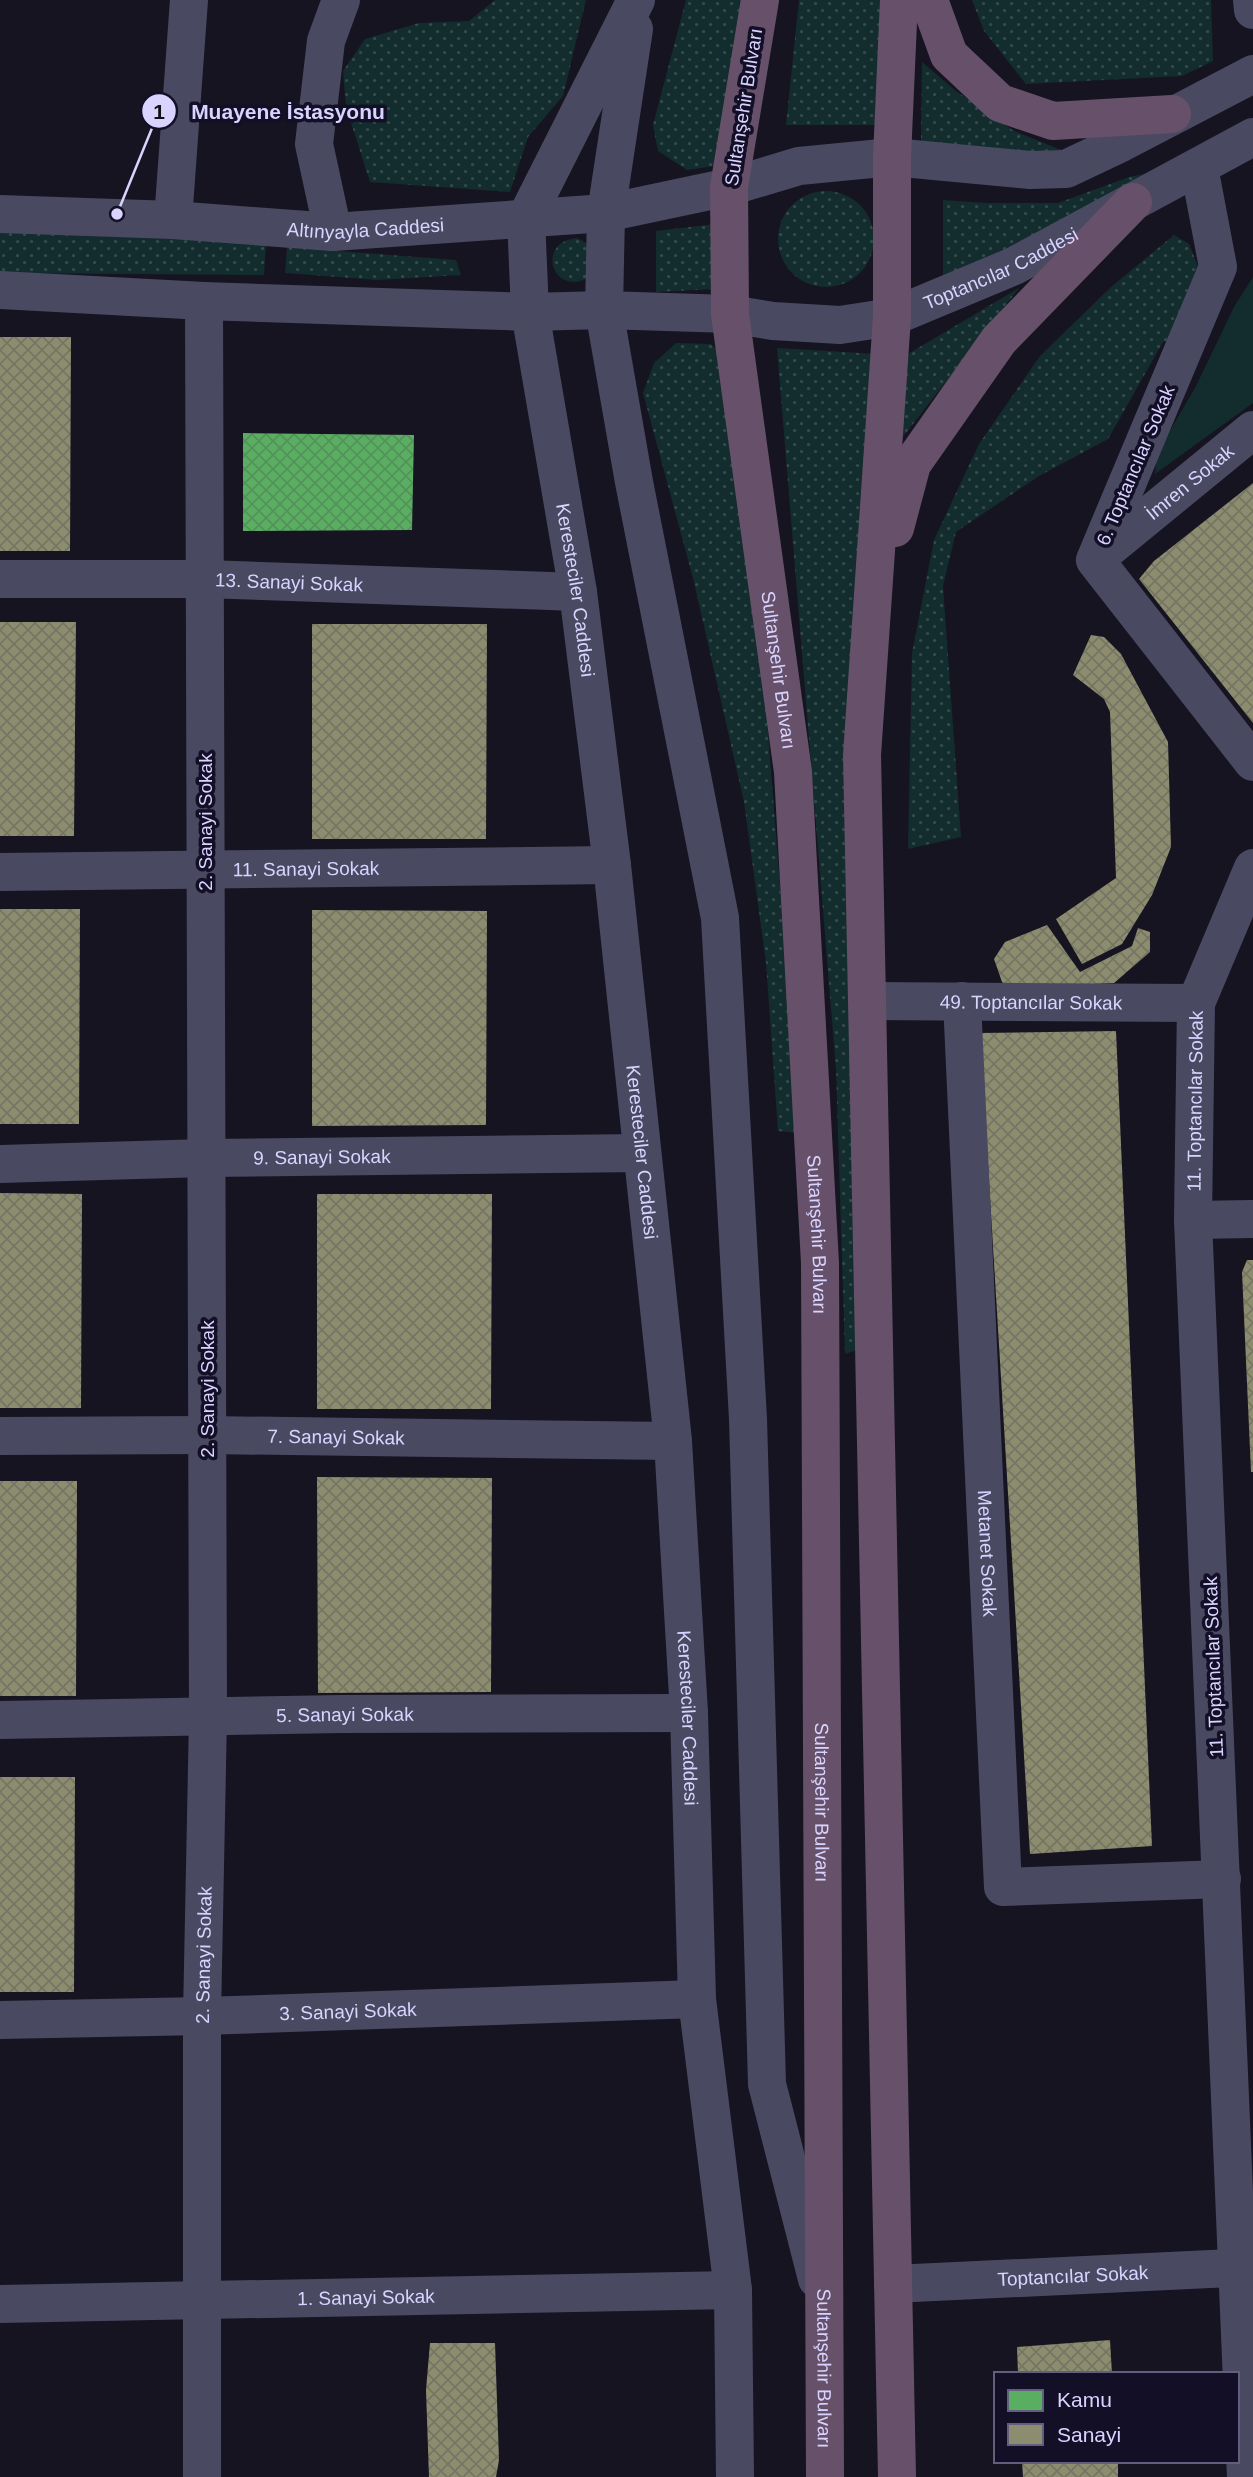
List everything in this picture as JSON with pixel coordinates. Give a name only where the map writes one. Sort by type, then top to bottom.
[{"type":"highway","name":"Sultanşehir Bulvarı","points":[[760,0],[729,187],[730,314],[793,772],[820,1263],[825,2477]]},
{"type":"highway","points":[[897,2477],[862,755],[892,317],[892,157],[900,0]]},
{"type":"highway","points":[[929,0],[949,55],[1000,103],[1053,121],[1172,114]]},
{"type":"highway","points":[[871,618],[912,464],[999,340],[1133,202]]},
{"type":"street","points":[[173,220],[189,0]]},
{"type":"street","points":[[333,232],[314,144],[326,41],[341,0]]},
{"type":"street","points":[[637,0],[606,213],[604,310],[634,482],[720,918],[748,1419],[767,2084],[826,2312]]},
{"type":"street","points":[[526,219],[637,0]]},
{"type":"street","points":[[1252,0],[1253,10]]},
{"type":"street","points":[[729,187],[799,166],[892,157],[1030,170],[1066,169],[1253,74]]},
{"type":"street","name":"Toptancılar Caddesi","points":[[730,314],[773,321],[840,325],[892,317],[1014,266],[1253,137]]},
{"type":"street","name":"6. Toptancılar Sokak","points":[[1199,167],[1218,267],[1095,560],[1253,762]]},
{"type":"street","name":"Altınyayla Caddesi","points":[[0,214],[173,220],[333,232],[606,213],[729,187]]},
{"type":"street","name":"Keresteciler Caddesi","points":[[526,219],[530,312],[578,592],[612,865],[673,1441],[689,1713],[696,1998],[733,2290],[735,2477]]},
{"type":"street","points":[[0,290],[204,301],[530,312],[604,310],[730,314]]},
{"type":"street","name":"2. Sanayi Sokak","points":[[202,2477],[202,2016],[208,1717],[204,301]]},
{"type":"street","name":"İmren Sokak","points":[[1095,560],[1253,430]]},
{"type":"street","name":"13. Sanayi Sokak","points":[[0,579],[205,579],[578,592]]},
{"type":"street","name":"11. Sanayi Sokak","points":[[0,872],[612,865]]},
{"type":"street","name":"11. Toptancılar Sokak","points":[[1247,2477],[1246,2268],[1222,1879],[1193,1220],[1196,1003],[1253,869]]},
{"type":"street","name":"49. Toptancılar Sokak","points":[[866,1001],[1196,1003]]},
{"type":"street","name":"Metanet Sokak","points":[[961,1001],[1003,1887],[1222,1879]]},
{"type":"street","name":"9. Sanayi Sokak","points":[[0,1164],[206,1158],[642,1153]]},
{"type":"street","points":[[1193,1220],[1253,1219]]},
{"type":"street","name":"7. Sanayi Sokak","points":[[0,1436],[207,1435],[673,1441]]},
{"type":"street","name":"5. Sanayi Sokak","points":[[0,1720],[689,1713]]},
{"type":"street","name":"3. Sanayi Sokak","points":[[0,2020],[202,2016],[696,1998]]},
{"type":"street","name":"Toptancılar Sokak","points":[[892,2284],[1246,2268]]},
{"type":"street","name":"1. Sanayi Sokak","points":[[0,2304],[733,2290]]},
{"type":"green space","points":[[495,0],[586,0],[563,96],[528,137],[510,192],[370,182],[346,107],[343,71],[365,39],[419,23],[469,21]]},
{"type":"green space","points":[[686,0],[753,0],[714,166],[687,170],[658,151],[653,125]]},
{"type":"green space","points":[[799,0],[885,0],[881,125],[786,125]]},
{"type":"green space","points":[[972,0],[1211,0],[1213,61],[1182,76],[1026,84],[984,31]]},
{"type":"green space","points":[[922,62],[956,91],[1014,131],[1071,154],[1026,159],[921,141]]},
{"type":"green space","points":[[1157,171],[943,283],[943,200],[1058,203],[1129,177]]},
{"type":"green space","points":[[826,191],[844,195],[860,205],[870,221],[874,239],[870,257],[860,273],[844,283],[826,287],[808,283],[792,273],[782,257],[778,239],[782,221],[792,205],[808,195]]},
{"type":"green space","points":[[0,223],[266,244],[264,275],[0,273]]},
{"type":"green space","points":[[715,224],[716,289],[656,292],[656,231]]},
{"type":"green space","points":[[1174,235],[1189,244],[1200,271],[1178,338],[1163,342],[1108,439],[1039,476],[956,532],[943,586],[961,837],[908,849],[912,653],[934,540],[979,444],[1040,356],[1111,287]]},
{"type":"green space","points":[[577,238],[590,245],[588,278],[575,282],[558,275],[553,267],[553,257],[556,249],[564,242]]},
{"type":"green space","points":[[287,247],[456,260],[461,275],[377,280],[285,273]]},
{"type":"green space","points":[[1253,277],[1253,403],[1155,474],[1157,453],[1195,388],[1234,307]]},
{"type":"green space","points":[[1019,288],[895,447],[903,357]]},
{"type":"green space","points":[[676,343],[711,344],[731,364],[765,693],[799,1133],[778,1131],[766,963],[744,802],[693,578],[643,393],[654,363]]},
{"type":"green space","points":[[777,348],[877,354],[863,1348],[845,1354],[836,1069]]},
{"type":"building: Kamu","points":[[243,433],[414,435],[412,530],[243,531]]},
{"type":"building: Sanayi","points":[[0,337],[71,337],[70,551],[0,551]]},
{"type":"building: Sanayi","points":[[1253,483],[1253,723],[1139,579],[1154,561]]},
{"type":"building: Sanayi","points":[[0,622],[76,622],[74,836],[0,836]]},
{"type":"building: Sanayi","points":[[312,624],[487,624],[486,839],[312,839]]},
{"type":"building: Sanayi","points":[[1091,635],[1104,637],[1121,654],[1168,742],[1171,847],[1152,895],[1122,944],[1082,964],[1056,919],[1116,878],[1110,712],[1104,699],[1073,675]]},
{"type":"building: Sanayi","points":[[0,909],[80,909],[79,1124],[0,1124]]},
{"type":"building: Sanayi","points":[[312,910],[487,911],[486,1125],[312,1126]]},
{"type":"building: Sanayi","points":[[1047,925],[1080,972],[1132,946],[1138,928],[1150,932],[1150,952],[1114,983],[1012,988],[1002,982],[994,959],[1005,942]]},
{"type":"building: Sanayi","points":[[1116,1031],[1152,1846],[1030,1854],[980,1033]]},
{"type":"building: Sanayi","points":[[0,1193],[82,1194],[81,1408],[0,1408]]},
{"type":"building: Sanayi","points":[[317,1194],[492,1194],[491,1409],[317,1409]]},
{"type":"building: Sanayi","points":[[1247,1260],[1253,1260],[1253,1472],[1242,1272]]},
{"type":"building: Sanayi","points":[[317,1477],[492,1478],[491,1692],[318,1693]]},
{"type":"building: Sanayi","points":[[0,1481],[77,1481],[76,1696],[0,1696]]},
{"type":"building: Sanayi","points":[[0,1777],[75,1777],[74,1992],[0,1992]]},
{"type":"building: Sanayi","points":[[1110,2340],[1112,2372],[1018,2372],[1017,2347]]},
{"type":"building: Sanayi","points":[[430,2343],[495,2343],[499,2460],[496,2477],[429,2477],[426,2390]]},
{"type":"building: Sanayi","points":[[1022,2463],[1118,2463],[1118,2477],[1023,2477]]},
{"type":"place","name":"Muayene İstasyonu","points":[[117,214]]}]
